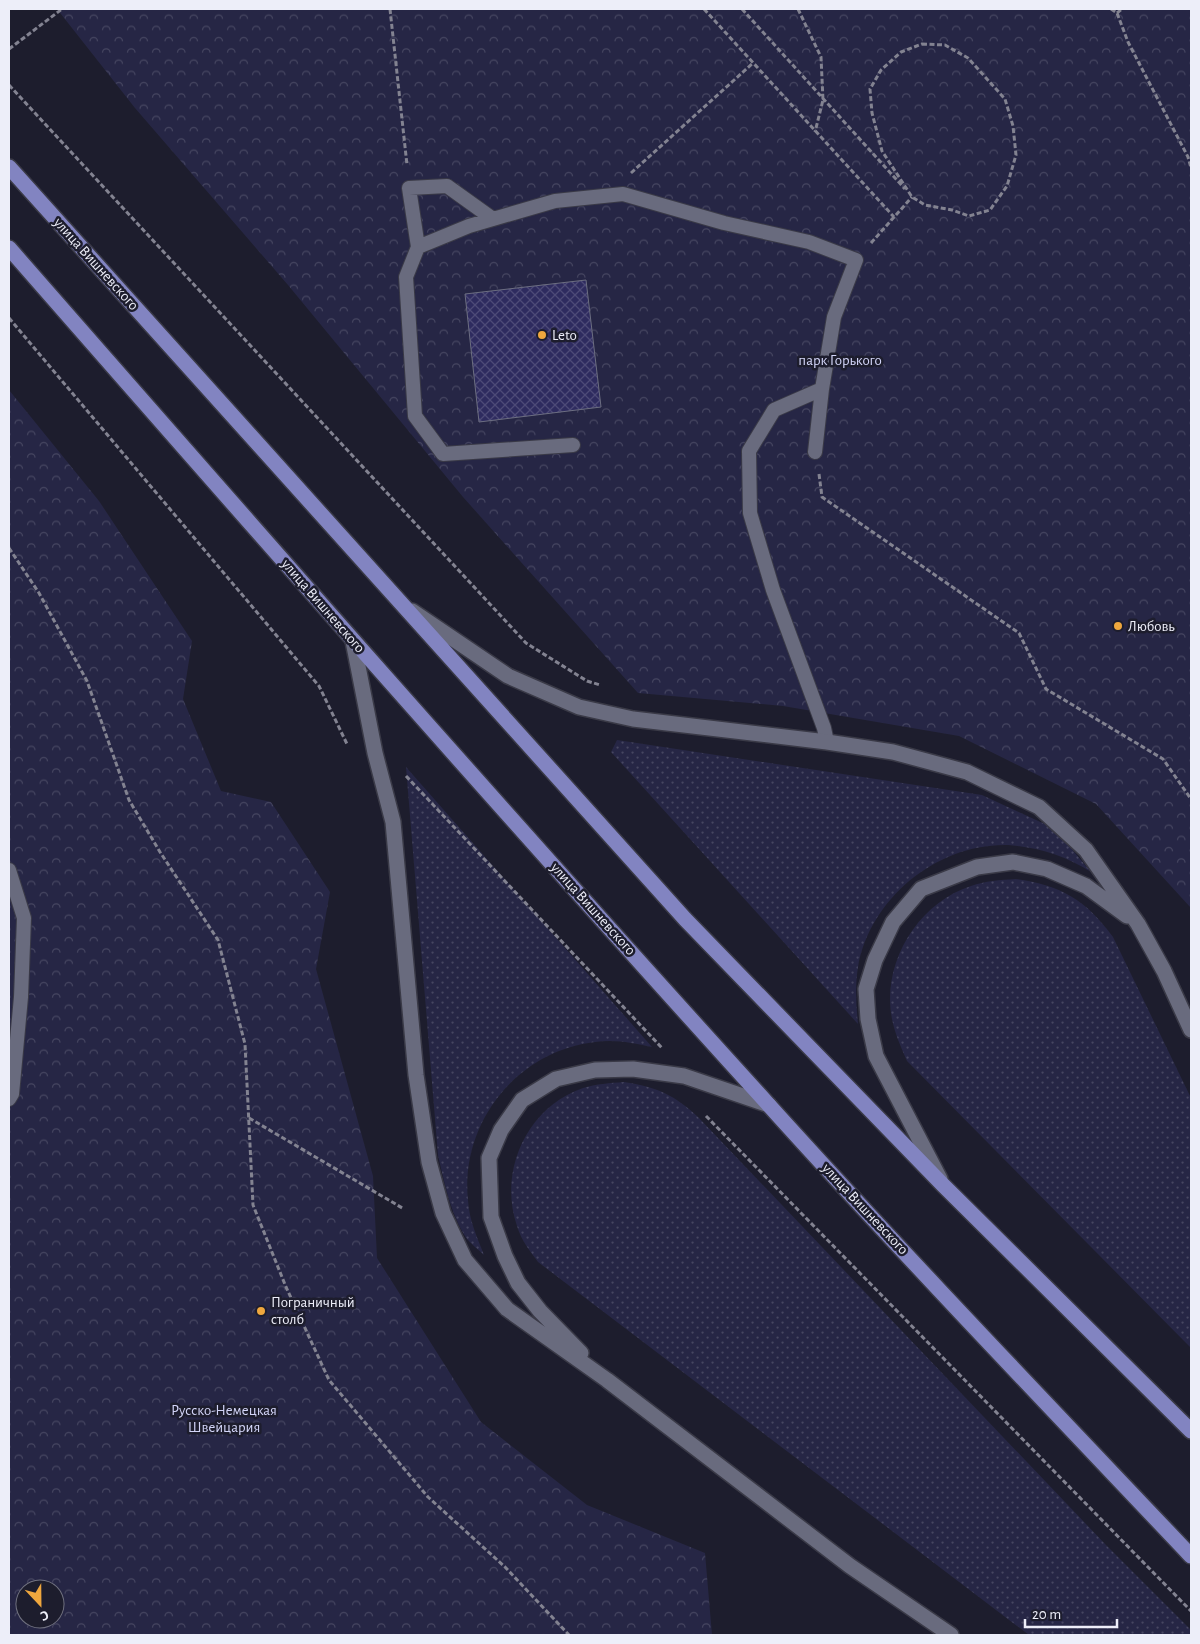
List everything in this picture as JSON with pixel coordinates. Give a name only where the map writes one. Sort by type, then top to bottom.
[{"type":"main road","name":"улица Вишневского","points":[[9,167],[685,918],[943,1185],[1191,1431]]},
{"type":"main road","name":"улица Вишневского","points":[[9,248],[354,641],[769,1105],[1022,1378],[1191,1556]]},
{"type":"street","points":[[404,606],[508,676],[579,707],[633,719],[827,742],[892,752],[967,772],[1039,807],[1086,850],[1138,924],[1164,971],[1191,1030]]},
{"type":"street","points":[[354,641],[375,753],[393,822],[416,1075],[429,1162],[443,1213],[465,1260],[507,1309],[607,1380],[850,1566],[951,1635]]},
{"type":"street","points":[[943,1185],[876,1056],[868,1019],[866,989],[875,960],[892,922],[921,889],[977,867],[1013,862],[1047,869],[1086,886],[1138,924]]},
{"type":"street","points":[[607,1380],[540,1311],[518,1283],[504,1256],[491,1217],[489,1187],[489,1158],[501,1130],[522,1100],[556,1079],[595,1070],[633,1069],[684,1076],[769,1105]]},
{"type":"lane","points":[[494,219],[447,186],[410,188],[418,247],[406,277],[416,416],[443,454],[573,445]]},
{"type":"lane","points":[[418,247],[469,226],[555,201],[623,194],[724,224],[809,242],[856,260],[834,317],[822,389],[815,452]]},
{"type":"lane","points":[[822,389],[774,410],[749,451],[750,513],[773,590],[824,728],[827,742]]},
{"type":"lane","points":[[9,870],[24,918],[22,997],[12,1094],[9,1099]]},
{"type":"path","points":[[9,49],[62,9]]},
{"type":"path","points":[[390,9],[410,188]]},
{"type":"path","points":[[704,9],[894,218]]},
{"type":"path","points":[[742,9],[912,197],[925,205],[952,210],[969,216],[990,210],[1007,186],[1016,155],[1013,126],[1005,99],[968,58],[945,45],[922,44],[901,52],[881,70],[870,89],[872,113],[882,151],[912,197]]},
{"type":"path","points":[[798,9],[820,57],[823,100],[815,132]]},
{"type":"path","points":[[1111,9],[1117,13],[1128,42],[1188,157],[1191,168]]},
{"type":"path","points":[[1117,13],[1122,9]]},
{"type":"path","points":[[605,196],[753,63]]},
{"type":"path","points":[[9,85],[526,643],[587,681]]},
{"type":"path","points":[[856,260],[912,197]]},
{"type":"path","points":[[9,318],[319,686],[348,745]]},
{"type":"path","points":[[815,452],[822,497],[1019,633],[1046,688],[1163,759],[1191,799]]},
{"type":"path","points":[[9,548],[39,593],[87,681],[129,800],[160,852],[218,940],[245,1044],[253,1205],[286,1287],[329,1380],[428,1497],[505,1567],[569,1635]]},
{"type":"path","points":[[405,774],[666,1052]]},
{"type":"path","points":[[706,1116],[1191,1612]]},
{"type":"path","points":[[249,1117],[404,1209]]},
{"type":"green space","name":"парк Горького","points":[[57,9],[1191,9],[1191,908],[1096,804],[959,736],[783,706],[638,693],[463,497],[288,285],[135,108]]},
{"type":"green space","name":"Русско-Немецкая Швейцария","points":[[9,390],[99,501],[192,641],[183,699],[221,791],[271,802],[330,892],[316,969],[373,1176],[377,1258],[481,1422],[587,1505],[705,1553],[712,1635],[9,1635]]},
{"type":"green space","points":[[617,740],[982,795],[1049,826],[1064,840],[1091,872],[1072,861],[1051,853],[1008,845],[982,847],[957,854],[933,865],[911,879],[892,898],[877,919],[865,942],[857,974],[858,1024],[611,752]]},
{"type":"green space","points":[[406,767],[652,1047],[610,1041],[567,1048],[541,1060],[518,1076],[499,1095],[484,1119],[473,1144],[468,1171],[470,1214],[484,1255],[467,1239],[461,1230],[449,1198],[438,1155]]},
{"type":"green space","points":[[1016,879],[1046,885],[1071,896],[1093,913],[1103,924],[1113,937],[1191,1098],[1191,1348],[907,1061],[898,1040],[892,1019],[890,998],[892,977],[898,957],[907,938],[935,906],[952,894],[987,882]]},
{"type":"green space","points":[[624,1082],[646,1086],[665,1093],[682,1103],[699,1118],[1106,1545],[1191,1630],[1191,1635],[1029,1635],[538,1262],[521,1236],[512,1205],[511,1184],[515,1163],[522,1144],[532,1126],[546,1110],[563,1097],[583,1088]]},
{"type":"building","points":[[586,280],[601,407],[479,422],[465,294]]},
{"type":"place","name":"Leto","points":[[542,335]]},
{"type":"place","name":"Любовь","points":[[1118,626]]},
{"type":"place","name":"Пограничный столб","points":[[261,1311]]}]
